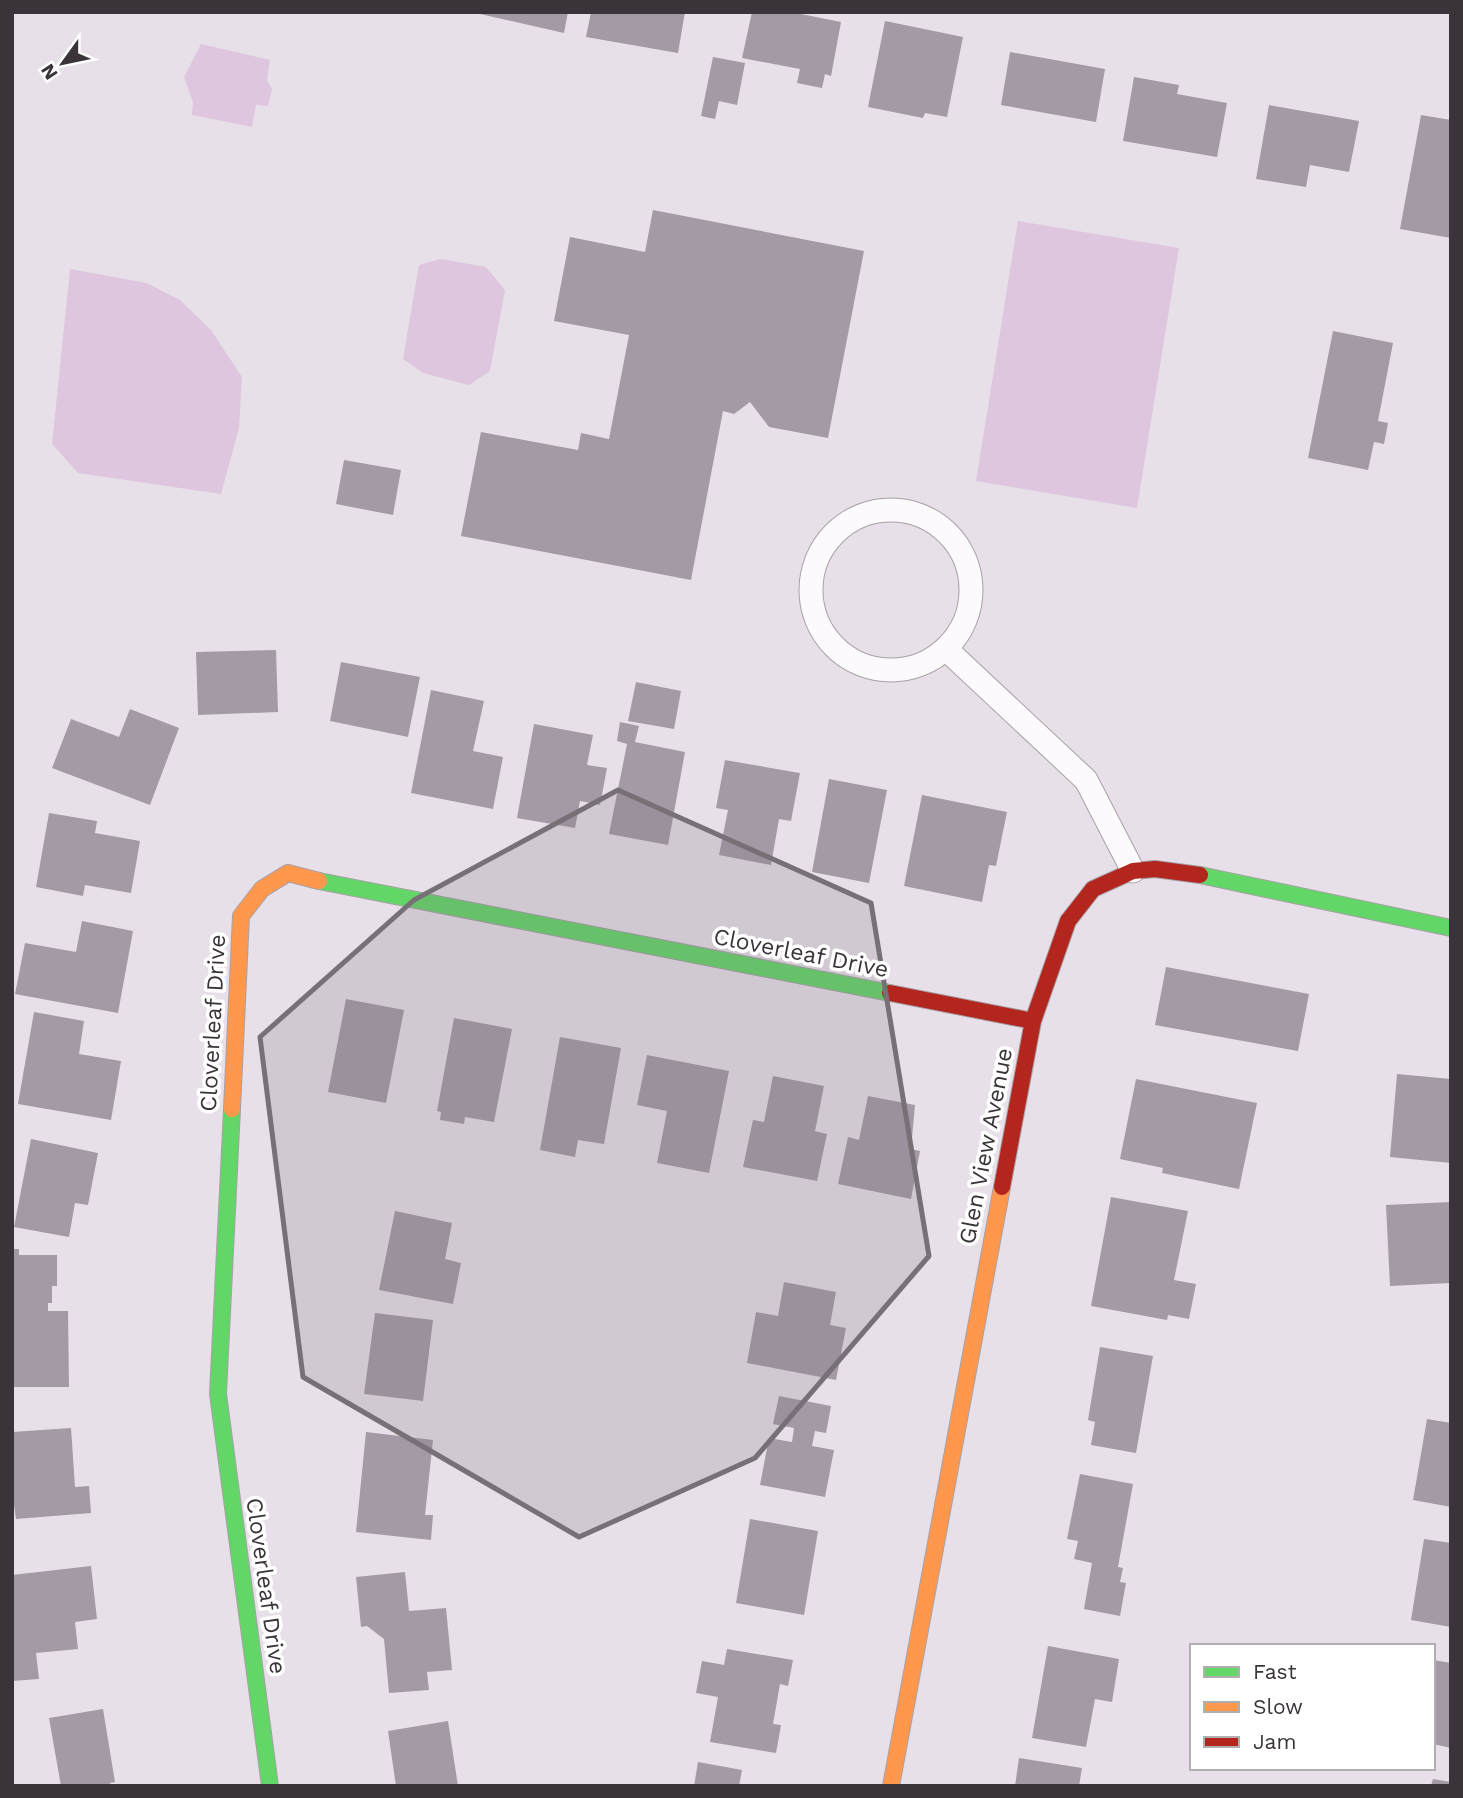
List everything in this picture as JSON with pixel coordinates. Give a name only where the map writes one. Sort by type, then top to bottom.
[{"type":"street","name":"Glen View Avenue","points":[[891,1786],[1033,1021],[1068,921],[1093,889],[1133,871],[1155,869],[1184,872],[1451,928]]},
{"type":"street","name":"Cloverleaf Drive","points":[[270,1786],[218,1395],[241,916],[262,889],[288,873],[317,881],[1033,1021]]},
{"type":"lane","points":[[902,509],[936,522],[961,548],[972,583],[968,619],[947,650],[916,668],[880,671],[846,658],[829,641],[821,632],[809,597],[814,561],[835,531],[866,512],[902,509]]},
{"type":"lane","points":[[947,650],[1086,780],[1133,871]]},
{"type":"highlighted area","points":[[618,790],[871,903],[929,1256],[755,1458],[579,1537],[303,1377],[260,1037],[414,900]]},
{"type":"shaded area","points":[[201,44],[270,60],[267,80],[272,89],[268,106],[256,105],[252,127],[192,115],[193,102],[184,77]]},
{"type":"shaded area","points":[[1018,221],[1179,248],[1137,508],[976,481]]},
{"type":"shaded area","points":[[441,259],[486,267],[505,290],[490,371],[469,385],[423,373],[403,359],[419,265]]},
{"type":"shaded area","points":[[70,269],[147,283],[180,300],[211,330],[242,377],[239,428],[221,494],[78,473],[52,444]]},
{"type":"building","points":[[471,12],[568,12],[564,33]]},
{"type":"building","points":[[591,12],[685,12],[678,53],[586,37]]},
{"type":"building","points":[[752,12],[791,12],[841,22],[831,76],[825,74],[822,88],[797,83],[800,69],[742,58]]},
{"type":"building","points":[[885,21],[963,37],[947,117],[925,113],[923,118],[868,107]]},
{"type":"building","points":[[1010,52],[1105,69],[1096,122],[1001,105]]},
{"type":"building","points":[[713,57],[745,63],[737,105],[719,101],[715,119],[701,116]]},
{"type":"building","points":[[1134,77],[1179,85],[1177,94],[1227,103],[1217,157],[1123,141]]},
{"type":"building","points":[[1269,105],[1359,121],[1349,172],[1310,165],[1306,187],[1256,179]]},
{"type":"building","points":[[1421,115],[1451,120],[1451,238],[1400,229]]},
{"type":"building","points":[[653,210],[864,251],[828,438],[769,427],[750,402],[734,414],[723,411],[691,580],[461,536],[481,432],[578,450],[581,433],[609,439],[629,335],[554,321],[570,237],[645,252]]},
{"type":"building","points":[[1333,331],[1393,343],[1378,421],[1388,423],[1384,444],[1374,442],[1368,470],[1308,458]]},
{"type":"building","points":[[344,460],[401,470],[393,515],[336,504]]},
{"type":"building","points":[[276,650],[278,712],[198,715],[196,652]]},
{"type":"building","points":[[341,662],[420,677],[408,737],[330,721]]},
{"type":"building","points":[[636,682],[681,691],[674,729],[628,721]]},
{"type":"building","points":[[431,690],[484,701],[473,751],[503,757],[493,809],[411,793]]},
{"type":"building","points":[[130,709],[179,728],[150,805],[52,768],[71,719],[119,737]]},
{"type":"building","points":[[620,722],[639,726],[635,742],[685,752],[668,845],[609,834],[627,744],[617,741]]},
{"type":"building","points":[[534,724],[593,735],[587,765],[607,768],[600,805],[580,801],[575,828],[517,818]]},
{"type":"building","points":[[725,760],[800,773],[791,821],[779,819],[771,865],[719,855],[728,810],[716,808]]},
{"type":"building","points":[[829,779],[887,790],[869,883],[812,872]]},
{"type":"building","points":[[922,795],[1007,812],[996,866],[989,865],[982,902],[904,886]]},
{"type":"building","points":[[49,813],[97,821],[95,833],[140,841],[131,893],[85,885],[83,896],[36,887]]},
{"type":"building","points":[[82,921],[133,931],[118,1013],[15,994],[25,943],[76,952]]},
{"type":"building","points":[[1166,967],[1309,994],[1298,1051],[1155,1025]]},
{"type":"building","points":[[346,999],[404,1010],[386,1103],[328,1092]]},
{"type":"building","points":[[34,1012],[84,1021],[79,1054],[121,1061],[111,1120],[18,1104]]},
{"type":"building","points":[[454,1018],[512,1029],[494,1122],[465,1117],[464,1124],[440,1120],[441,1112],[437,1111]]},
{"type":"building","points":[[560,1037],[621,1048],[604,1144],[578,1140],[575,1157],[540,1150]]},
{"type":"building","points":[[647,1055],[729,1071],[709,1173],[657,1163],[667,1111],[637,1105]]},
{"type":"building","points":[[1397,1074],[1451,1079],[1451,1163],[1390,1157]]},
{"type":"building","points":[[773,1076],[824,1086],[815,1131],[827,1134],[817,1181],[743,1167],[753,1120],[764,1122]]},
{"type":"building","points":[[1136,1079],[1257,1103],[1239,1189],[1162,1173],[1163,1168],[1120,1159]]},
{"type":"building","points":[[868,1096],[915,1105],[911,1149],[920,1151],[911,1199],[838,1184],[848,1137],[859,1140]]},
{"type":"building","points":[[31,1139],[98,1153],[88,1205],[75,1203],[69,1237],[14,1227]]},
{"type":"building","points":[[1111,1197],[1188,1211],[1174,1280],[1196,1284],[1189,1319],[1168,1315],[1167,1320],[1091,1306]]},
{"type":"building","points":[[1451,1202],[1451,1283],[1390,1286],[1386,1205]]},
{"type":"building","points":[[395,1211],[452,1223],[445,1259],[461,1263],[453,1304],[379,1290]]},
{"type":"building","points":[[12,1249],[19,1249],[19,1255],[57,1255],[57,1286],[52,1286],[52,1303],[48,1303],[48,1311],[68,1311],[69,1387],[12,1387]]},
{"type":"building","points":[[784,1282],[836,1292],[830,1325],[846,1328],[836,1380],[747,1363],[756,1312],[778,1316]]},
{"type":"building","points":[[375,1313],[433,1320],[423,1401],[364,1394]]},
{"type":"building","points":[[1100,1347],[1153,1356],[1136,1453],[1091,1445],[1095,1422],[1088,1420]]},
{"type":"building","points":[[779,1396],[831,1406],[826,1433],[815,1431],[812,1446],[834,1450],[825,1497],[760,1485],[769,1438],[792,1442],[794,1428],[773,1424]]},
{"type":"building","points":[[1427,1419],[1451,1423],[1451,1507],[1413,1500]]},
{"type":"building","points":[[71,1428],[75,1487],[89,1486],[91,1513],[16,1519],[12,1505],[12,1432]]},
{"type":"building","points":[[366,1432],[433,1440],[425,1515],[433,1515],[431,1540],[356,1532]]},
{"type":"building","points":[[1080,1474],[1133,1484],[1118,1567],[1123,1568],[1120,1582],[1126,1583],[1120,1616],[1084,1609],[1092,1563],[1074,1559],[1078,1541],[1067,1539]]},
{"type":"building","points":[[750,1519],[818,1531],[804,1615],[736,1603]]},
{"type":"building","points":[[1424,1539],[1451,1543],[1451,1627],[1411,1620]]},
{"type":"building","points":[[91,1566],[97,1619],[75,1622],[78,1649],[36,1653],[39,1679],[12,1681],[12,1575]]},
{"type":"building","points":[[405,1572],[409,1611],[446,1608],[452,1670],[427,1672],[429,1690],[389,1693],[384,1639],[367,1626],[361,1627],[356,1577]]},
{"type":"building","points":[[1048,1646],[1119,1659],[1112,1702],[1095,1699],[1086,1747],[1032,1738]]},
{"type":"building","points":[[727,1649],[793,1660],[788,1686],[780,1684],[773,1724],[781,1725],[776,1753],[710,1742],[718,1697],[696,1693],[702,1661],[724,1665]]},
{"type":"building","points":[[1435,1660],[1451,1663],[1451,1748],[1435,1744]]},
{"type":"building","points":[[103,1709],[115,1782],[110,1783],[110,1786],[61,1786],[49,1718]]},
{"type":"building","points":[[448,1721],[458,1786],[396,1786],[388,1731]]},
{"type":"building","points":[[1019,1758],[1082,1768],[1079,1786],[1015,1786]]},
{"type":"building","points":[[698,1762],[742,1770],[739,1786],[694,1786]]},
{"type":"building","points":[[1433,1779],[1451,1782],[1451,1786],[1431,1786]]},
{"type":"traffic: fast","points":[[1200,875],[1451,928]]},
{"type":"traffic: fast","points":[[319,881],[890,993]]},
{"type":"traffic: fast","points":[[232,1109],[218,1394],[270,1786]]},
{"type":"traffic: slow","points":[[232,1109],[241,916],[262,889],[288,873],[319,881]]},
{"type":"traffic: slow","points":[[891,1786],[1002,1187]]},
{"type":"traffic: jam","points":[[1002,1187],[1033,1021],[1068,921],[1093,889],[1133,871],[1155,869],[1200,875]]},
{"type":"traffic: jam","points":[[890,993],[1033,1021]]}]
